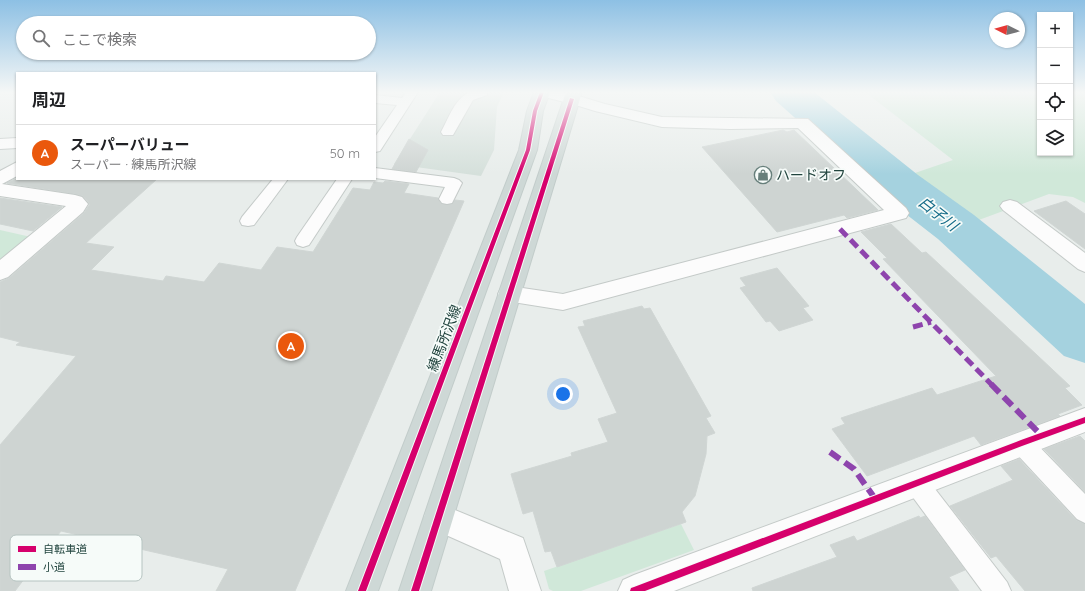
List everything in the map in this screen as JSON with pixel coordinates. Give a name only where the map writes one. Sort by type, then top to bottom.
[{"type":"main road","name":"練馬所沢線","points":[[362,591],[528,150],[534,120]]},
{"type":"main road","points":[[415,591],[565,120]]},
{"type":"street","points":[[509,294],[563,302],[899,213],[802,123],[730,124],[662,122],[651,120]]},
{"type":"street","points":[[0,144],[16,143]]},
{"type":"street","points":[[0,179],[16,169]]},
{"type":"street","points":[[0,190],[75,201],[78,204],[76,208],[0,272]]},
{"type":"street","points":[[1010,206],[1085,264]]},
{"type":"street","points":[[634,591],[1085,420]]},
{"type":"street","points":[[438,517],[512,549],[525,591]]},
{"type":"lane","points":[[376,145],[380,133],[391,120]]},
{"type":"lane","points":[[448,132],[454,120]]},
{"type":"lane","points":[[376,172],[454,183],[447,199]]},
{"type":"lane","points":[[248,221],[280,180]]},
{"type":"lane","points":[[303,241],[344,180]]},
{"type":"lane","points":[[1021,443],[1085,511]]},
{"type":"lane","points":[[917,484],[998,591]]},
{"type":"shaded area","points":[[422,120],[496,120],[494,150],[481,176],[394,164]]},
{"type":"green space","points":[[901,120],[1037,120],[1037,156],[1073,156],[1073,120],[1085,120],[1085,203],[1073,197],[1049,194],[968,224],[909,175],[953,160]]},
{"type":"green space","points":[[0,230],[31,237],[0,263]]},
{"type":"green space","points":[[681,524],[694,550],[581,591],[553,591],[549,589],[544,571]]},
{"type":"building","points":[[783,130],[787,132],[794,130],[878,210],[847,218],[844,215],[777,232],[702,147]]},
{"type":"building","points":[[409,139],[428,150],[416,172],[392,169]]},
{"type":"building","points":[[15,179],[156,180],[86,243],[114,247],[91,270],[163,281],[166,276],[204,282],[219,263],[261,270],[277,247],[313,252],[353,188],[370,190],[374,182],[383,183],[385,181],[409,184],[404,193],[438,198],[442,204],[452,204],[455,200],[464,201],[295,591],[216,591],[228,569],[142,549],[142,535],[79,535],[61,531],[58,535],[10,535],[10,581],[23,581],[15,591],[0,591],[0,445],[76,356],[16,345],[20,342],[0,337],[0,282],[9,278],[84,213],[90,204],[83,196],[7,183]]},
{"type":"building","points":[[0,198],[62,207],[33,231],[0,224]]},
{"type":"building","points":[[1066,201],[1085,214],[1085,249],[1034,211]]},
{"type":"building","points":[[891,224],[922,253],[926,252],[1070,386],[1065,388],[1082,405],[1058,414],[1060,416],[981,445],[974,436],[867,476],[832,429],[845,424],[841,418],[932,388],[937,395],[996,376],[883,259],[887,258],[861,232]]},
{"type":"building","points":[[777,268],[809,306],[803,308],[813,320],[779,331],[770,321],[766,322],[740,288],[746,286],[740,278]]},
{"type":"building","points":[[642,306],[644,309],[650,308],[711,416],[706,418],[715,433],[707,436],[706,454],[695,496],[682,512],[686,522],[557,567],[551,551],[545,552],[533,511],[523,514],[511,474],[572,456],[571,453],[608,442],[598,419],[617,413],[578,327],[585,326],[583,321]]},
{"type":"building","points":[[1080,436],[1085,441],[1085,492],[1044,449]]},
{"type":"building","points":[[1019,459],[1076,520],[1085,524],[1085,591],[1025,591],[996,556],[991,558],[950,506],[1013,480],[1001,466]]},
{"type":"building","points":[[919,516],[920,518],[925,516],[965,570],[949,577],[959,591],[753,591],[752,588],[837,557],[830,545],[854,536],[857,541]]},
{"type":"waterway","name":"白子川","points":[[823,120],[901,186],[956,227],[1085,339]]},
{"type":"marked path","points":[[840,229],[1042,436]]},
{"type":"marked path","points":[[913,327],[931,322]]},
{"type":"marked path","points":[[830,452],[854,469],[876,500]]},
{"type":"cycle path","points":[[362,591],[528,150],[533,120]]},
{"type":"cycle path","points":[[415,591],[565,120]]},
{"type":"cycle path","points":[[634,591],[1085,420]]},
{"type":"place","name":"ハードオフ","points":[[763,175]]},
{"type":"place","name":"スーパーバリュー","points":[[291,346]]}]
